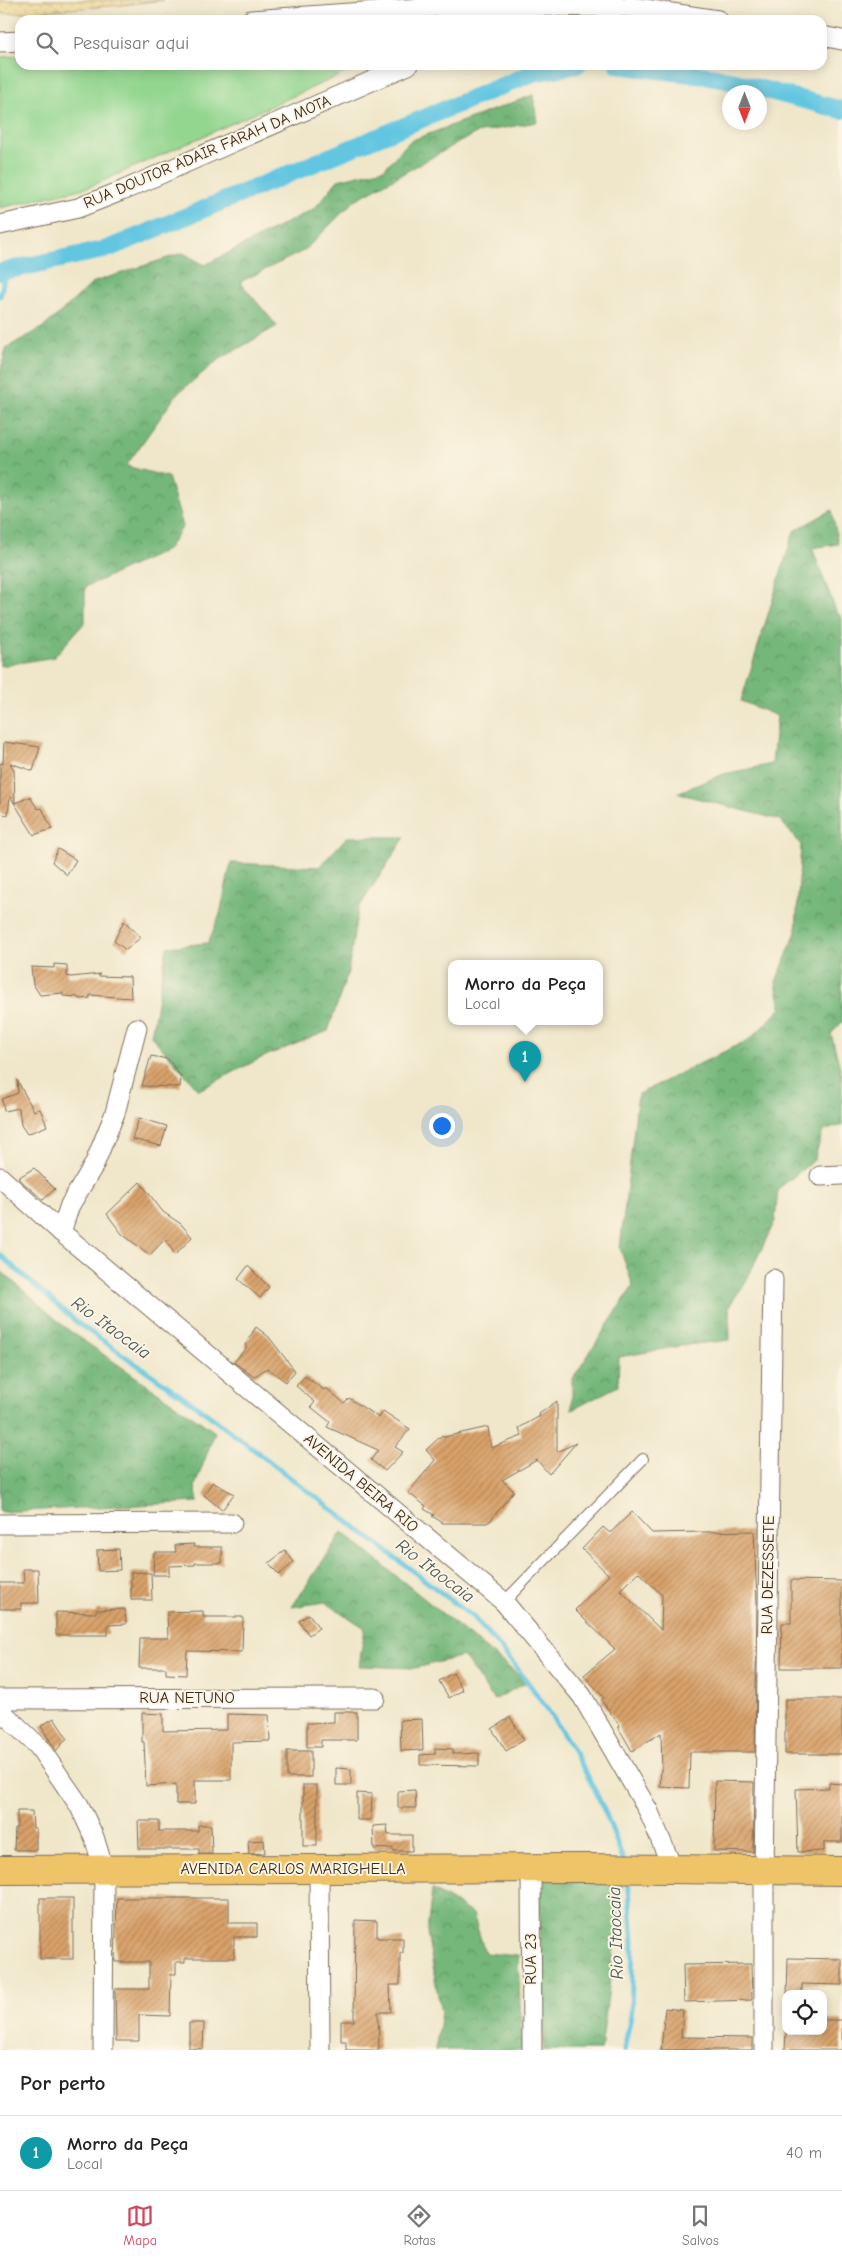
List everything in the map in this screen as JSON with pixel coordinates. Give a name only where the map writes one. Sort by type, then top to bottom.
[{"type":"main road","name":"AVENIDA CARLOS MARIGHELLA","points":[[0,1870],[586,1868],[842,1871]]},
{"type":"street","points":[[523,15],[540,7]]},
{"type":"street","points":[[327,15],[434,8],[540,7],[631,7],[685,15]]},
{"type":"street","points":[[827,37],[842,40]]},
{"type":"street","points":[[0,42],[15,41]]},
{"type":"street","name":"RUA DOUTOR ADAIR FARAH DA MOTA","points":[[0,225],[78,208],[396,70]]},
{"type":"street","points":[[61,1232],[70,1205],[94,1165],[115,1113],[137,1028]]},
{"type":"street","points":[[820,1176],[842,1176]]},
{"type":"street","name":"AVENIDA BEIRA RIO","points":[[0,1177],[61,1232],[504,1602],[582,1696],[648,1810],[663,1869]]},
{"type":"street","name":"RUA DEZESSETE","points":[[764,2050],[764,1870],[773,1279]]},
{"type":"street","points":[[0,1524],[232,1523]]},
{"type":"street","name":"RUA NETUNO","points":[[0,1699],[374,1698]]},
{"type":"street","points":[[0,1710],[39,1747],[79,1805],[94,1837],[104,1870],[103,2050]]},
{"type":"street","points":[[319,1868],[320,2050]]},
{"type":"street","name":"RUA 23","points":[[531,1868],[532,2050]]},
{"type":"lane","points":[[504,1602],[643,1459]]},
{"type":"green space","points":[[15,56],[15,70],[352,70],[89,187],[0,208],[0,57]]},
{"type":"green space","points":[[533,95],[537,122],[476,133],[355,200],[305,250],[240,282],[277,326],[217,361],[177,394],[126,466],[168,477],[183,526],[167,550],[85,587],[85,622],[54,657],[0,666],[0,373],[6,348],[45,326],[94,282],[183,253],[205,265],[315,208],[338,180],[384,169],[410,141]]},
{"type":"green space","points":[[832,510],[838,544],[812,548],[836,611],[842,617],[842,1022],[831,1034],[842,1075],[842,1125],[823,1131],[814,1160],[778,1189],[775,1221],[745,1283],[729,1306],[730,1340],[686,1345],[619,1357],[618,1386],[572,1410],[572,1380],[633,1286],[620,1248],[638,1094],[750,1039],[781,1008],[776,982],[796,932],[801,845],[780,820],[677,793],[724,774],[772,764],[777,716],[741,701],[794,531]]},
{"type":"green space","points":[[347,837],[405,837],[358,909],[348,972],[328,1031],[263,1057],[199,1090],[151,1036],[167,947],[208,943],[220,914],[231,863],[319,867]]},
{"type":"green space","points":[[0,1270],[67,1329],[215,1432],[195,1486],[198,1502],[0,1512]]},
{"type":"green space","points":[[342,1532],[527,1682],[494,1700],[463,1656],[415,1668],[359,1666],[365,1628],[325,1602],[292,1607]]},
{"type":"green space","points":[[539,1879],[622,1885],[601,2050],[544,2050]]},
{"type":"green space","points":[[432,1889],[473,1914],[485,1953],[518,1956],[522,2050],[435,2050],[441,2013],[427,1932]]},
{"type":"sand","points":[[0,0],[164,0],[0,14]]},
{"type":"water","points":[[789,96],[842,104],[842,117]]},
{"type":"building","points":[[4,742],[40,747],[33,771],[10,763],[14,770],[15,803],[30,797],[38,809],[42,808],[52,829],[34,835],[10,796],[8,815],[0,814],[0,763],[3,764]]},
{"type":"building","points":[[58,849],[76,860],[67,875],[52,862]]},
{"type":"building","points":[[124,921],[141,937],[126,950],[114,941]]},
{"type":"building","points":[[54,964],[67,965],[67,976],[71,977],[100,974],[98,976],[130,977],[131,998],[90,995],[90,998],[79,999],[78,997],[63,996],[63,993],[40,995],[33,984],[31,967],[54,968]]},
{"type":"building","points":[[151,1056],[168,1059],[181,1077],[180,1087],[142,1086]]},
{"type":"building","points":[[17,1080],[34,1111],[40,1109],[47,1126],[27,1134],[21,1125],[19,1108],[4,1111],[2,1099],[18,1093]]},
{"type":"building","points":[[139,1118],[167,1126],[161,1146],[132,1139]]},
{"type":"building","points":[[34,1168],[55,1189],[43,1200],[18,1178]]},
{"type":"building","points":[[140,1182],[163,1212],[181,1224],[192,1237],[175,1255],[165,1239],[150,1255],[122,1234],[107,1214]]},
{"type":"building","points":[[248,1266],[269,1287],[260,1298],[238,1279]]},
{"type":"building","points":[[256,1327],[269,1337],[295,1371],[286,1382],[267,1368],[254,1377],[234,1362],[247,1347],[245,1345]]},
{"type":"building","points":[[305,1376],[324,1390],[326,1388],[344,1403],[349,1398],[379,1418],[383,1411],[410,1429],[395,1447],[403,1452],[385,1471],[371,1460],[378,1450],[327,1427],[330,1422],[311,1407],[315,1402],[296,1386]]},
{"type":"building","points":[[557,1401],[557,1452],[576,1443],[549,1474],[537,1460],[502,1480],[514,1491],[487,1523],[443,1523],[424,1509],[426,1506],[408,1493],[435,1460],[426,1450],[442,1435],[444,1437],[488,1427],[491,1448],[522,1436],[519,1428],[540,1416],[539,1414]]},
{"type":"building","points":[[212,1482],[234,1494],[222,1510],[204,1495]]},
{"type":"building","points":[[632,1512],[652,1533],[754,1531],[757,1602],[755,1752],[690,1752],[689,1788],[660,1787],[662,1769],[661,1733],[632,1751],[618,1727],[620,1726],[601,1700],[604,1698],[584,1675],[615,1649],[575,1610],[609,1575],[582,1549],[603,1527],[610,1533]],"holes":[[[638,1572],[662,1595],[661,1630],[620,1590]]]},
{"type":"building","points":[[194,1544],[194,1547],[222,1547],[222,1563],[195,1563],[195,1565],[169,1566],[169,1575],[153,1575],[154,1552],[176,1552],[175,1545]]},
{"type":"building","points":[[119,1549],[120,1570],[98,1571],[97,1550]]},
{"type":"building","points":[[285,1550],[294,1562],[279,1575],[269,1563]]},
{"type":"building","points":[[23,1569],[38,1569],[39,1603],[21,1603],[21,1609],[0,1609],[0,1583],[24,1583]]},
{"type":"building","points":[[131,1572],[151,1573],[152,1600],[131,1600]]},
{"type":"building","points":[[791,1580],[842,1581],[842,1668],[781,1668],[782,1623],[791,1623]]},
{"type":"building","points":[[125,1609],[126,1624],[108,1625],[108,1635],[56,1635],[56,1612],[96,1613],[96,1610]]},
{"type":"building","points":[[203,1611],[203,1617],[243,1617],[242,1652],[187,1651],[186,1675],[166,1674],[166,1668],[139,1668],[140,1638],[168,1638],[167,1612]]},
{"type":"building","points":[[309,1614],[319,1628],[309,1635],[299,1621]]},
{"type":"building","points":[[453,1673],[463,1690],[449,1698],[439,1681]]},
{"type":"building","points":[[785,1699],[842,1699],[842,1754],[785,1754]]},
{"type":"building","points":[[334,1712],[357,1712],[357,1740],[321,1740],[321,1747],[307,1747],[307,1723],[334,1722]]},
{"type":"building","points":[[142,1713],[163,1714],[163,1731],[227,1730],[227,1714],[269,1715],[270,1741],[231,1742],[231,1780],[195,1780],[195,1804],[176,1804],[176,1784],[146,1786],[144,1742],[142,1742]]},
{"type":"building","points":[[510,1717],[524,1740],[506,1751],[492,1729]]},
{"type":"building","points":[[54,1718],[67,1738],[56,1751],[41,1726]]},
{"type":"building","points":[[422,1719],[423,1750],[401,1751],[400,1720]]},
{"type":"building","points":[[435,1748],[453,1749],[453,1754],[479,1753],[479,1766],[420,1765],[420,1755],[435,1754]]},
{"type":"building","points":[[287,1751],[311,1751],[311,1777],[287,1777]]},
{"type":"building","points":[[336,1768],[351,1769],[351,1785],[336,1785]]},
{"type":"building","points":[[715,1781],[754,1782],[753,1852],[714,1851]]},
{"type":"building","points":[[829,1783],[842,1784],[842,1842],[824,1842],[824,1851],[798,1852],[796,1789],[829,1788]]},
{"type":"building","points":[[303,1785],[317,1785],[317,1846],[303,1846]]},
{"type":"building","points":[[415,1790],[416,1808],[398,1808],[398,1791]]},
{"type":"building","points":[[357,1793],[372,1794],[371,1820],[357,1820]]},
{"type":"building","points":[[17,1811],[32,1811],[33,1828],[36,1828],[36,1850],[14,1850]]},
{"type":"building","points":[[138,1821],[159,1821],[159,1831],[198,1831],[198,1825],[211,1825],[212,1854],[199,1854],[199,1849],[139,1849]]},
{"type":"building","points":[[387,1825],[388,1835],[412,1835],[412,1851],[393,1851],[393,1848],[374,1849],[373,1826]]},
{"type":"building","points":[[264,1840],[265,1853],[249,1854],[248,1841]]},
{"type":"building","points":[[40,1898],[73,1898],[73,1959],[40,1959]]},
{"type":"building","points":[[117,1898],[229,1898],[229,1923],[257,1923],[257,1937],[234,1937],[234,1958],[185,1958],[185,1962],[176,1962],[176,1974],[171,1974],[170,2016],[139,2015],[139,2041],[116,2041],[115,1989],[149,1989],[149,1962],[115,1962]]},
{"type":"building","points":[[355,1920],[377,1921],[377,1938],[403,1938],[403,1953],[400,1953],[400,1985],[390,1985],[391,2012],[378,2012],[379,2050],[346,2050],[346,2041],[341,2041],[341,2021],[354,2021]]},
{"type":"building","points":[[788,1958],[842,1959],[842,1985],[802,1984],[802,1990],[787,1990]]},
{"type":"building","points":[[751,1964],[752,2000],[684,2002],[683,1965]]},
{"type":"building","points":[[665,2008],[683,2010],[681,2037],[752,2038],[752,2050],[661,2050]]},
{"type":"building","points":[[827,2020],[842,2020],[842,2050],[785,2050],[786,2035],[827,2035]]},
{"type":"building","points":[[189,2023],[204,2023],[203,2049],[189,2048]]},
{"type":"waterway","points":[[0,272],[107,249],[533,73],[550,70]]},
{"type":"waterway","points":[[659,70],[716,77],[842,110]]},
{"type":"waterway","name":"Rio Itaocaia","points":[[0,296],[6,271]]},
{"type":"waterway","name":"Rio Itaocaia","points":[[0,1255],[79,1324],[198,1407],[473,1617],[519,1671],[562,1731],[597,1795],[612,1828],[623,1861]]},
{"type":"waterway","name":"Rio Itaocaia","points":[[624,2050],[631,2015],[633,1942],[628,1877]]},
{"type":"place","name":"Morro da Peça","points":[[525,1082]]}]
